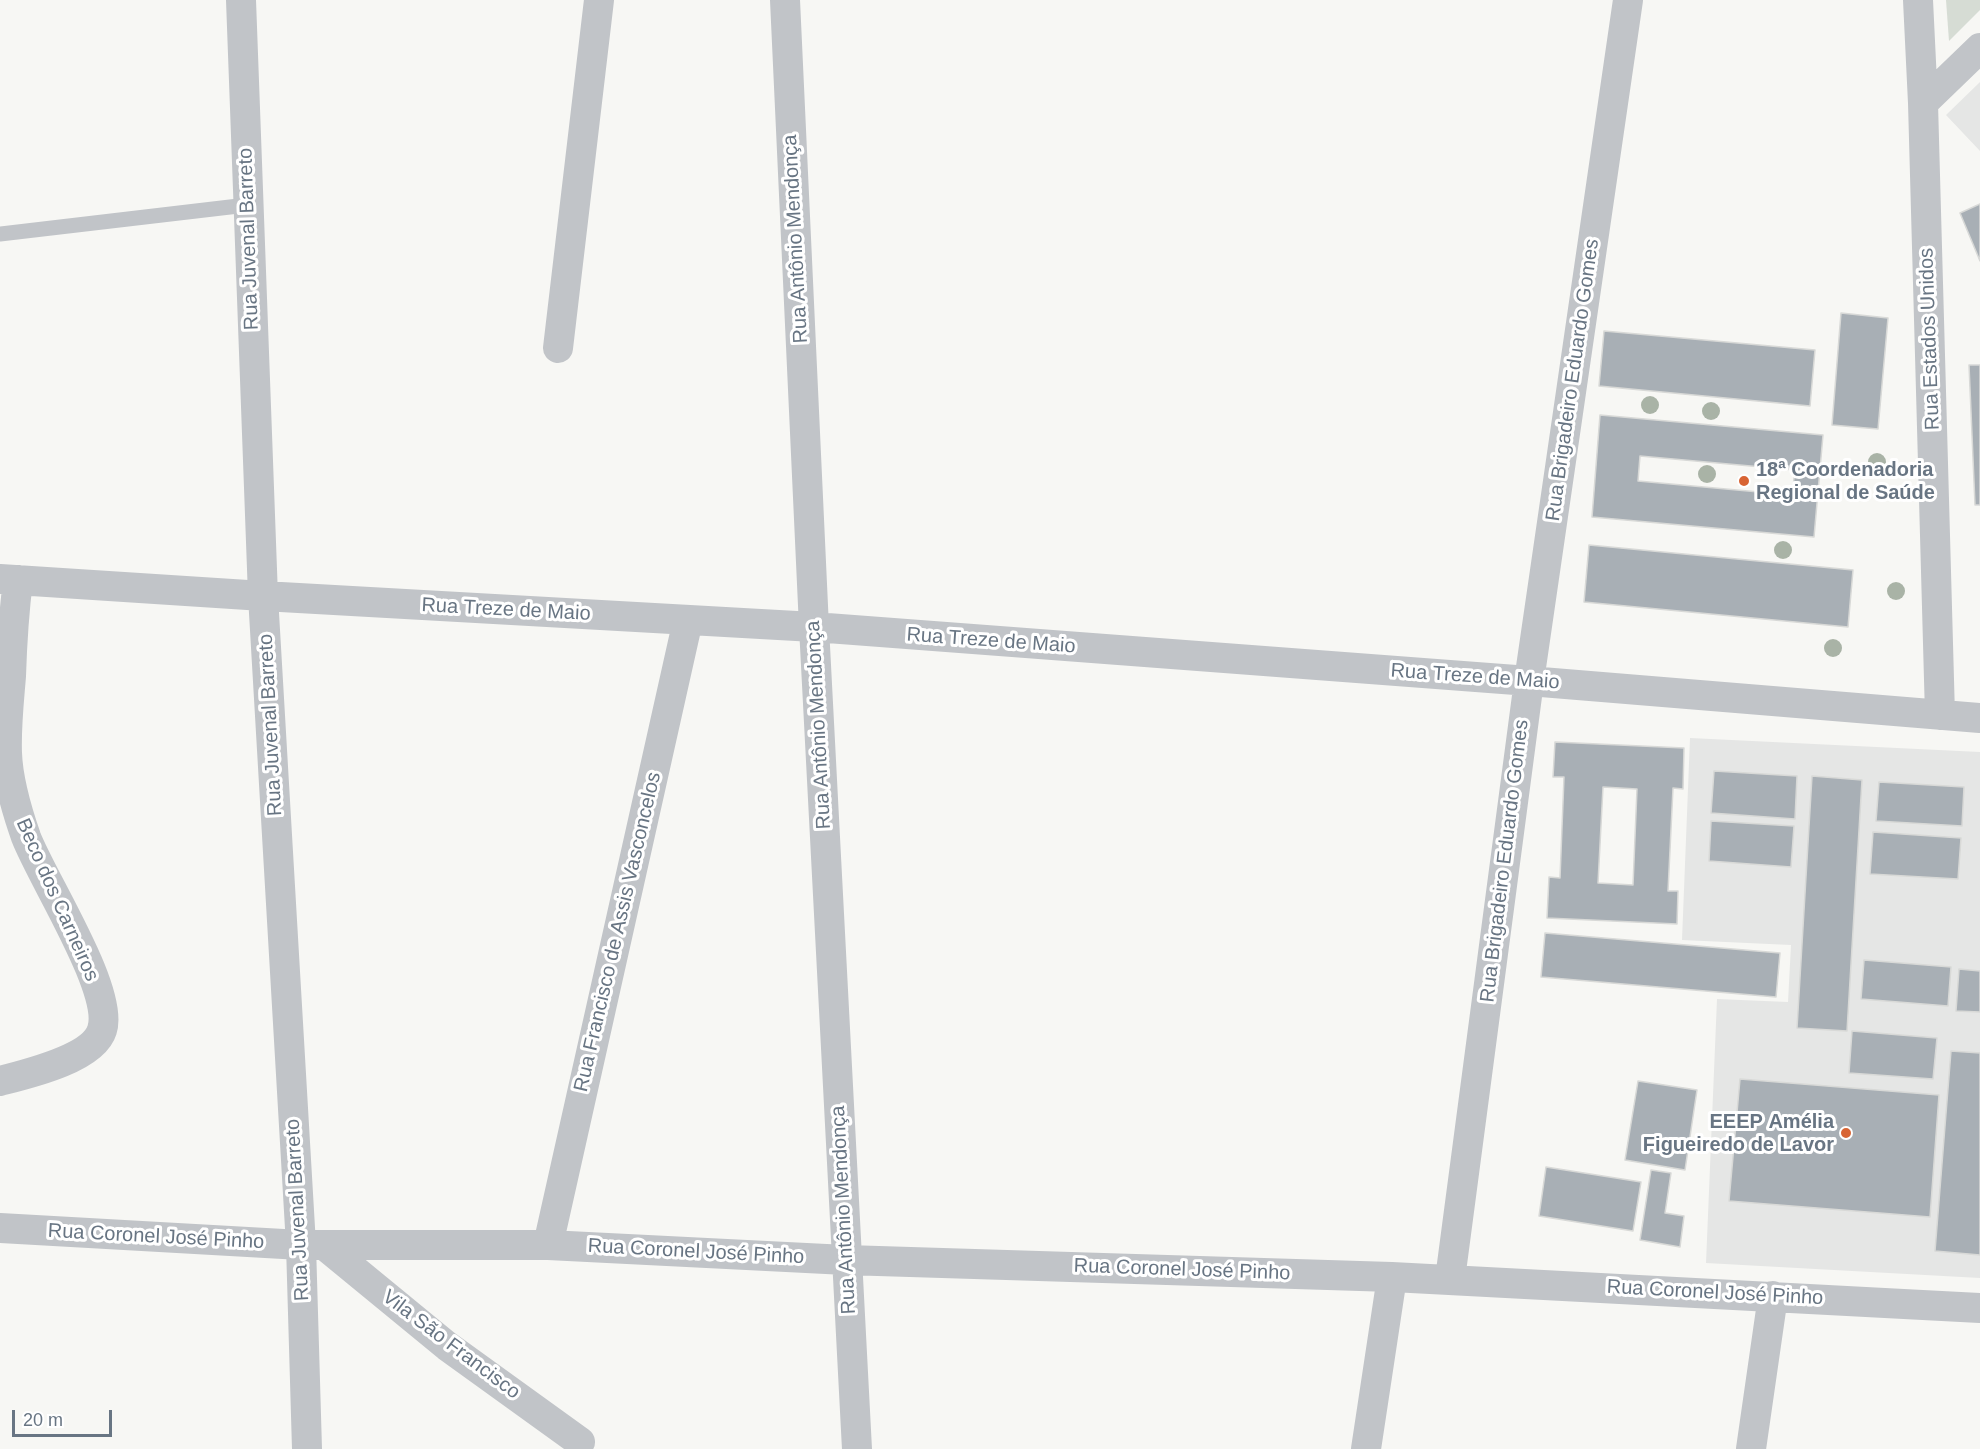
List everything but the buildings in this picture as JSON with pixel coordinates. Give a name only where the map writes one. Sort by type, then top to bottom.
[{"type":"street","name":"Rua Juvenal Barreto","points":[[241,0],[263,596],[312,1245],[308,1449]]},
{"type":"street","points":[[558,348],[599,0]]},
{"type":"street","name":"Rua Antônio Mendonça","points":[[785,0],[814,627],[857,1449]]},
{"type":"street","name":"Rua Brigadeiro Eduardo Gomes","points":[[1450,1279],[1529,681],[1628,0]]},
{"type":"street","name":"Rua Estados Unidos","points":[[1918,0],[1923,103],[1940,715]]},
{"type":"street","points":[[1923,103],[1980,48]]},
{"type":"street","name":"Rua Treze de Maio","points":[[9,579],[263,596],[814,627],[1980,718]]},
{"type":"street","name":"Beco dos Carneiros","points":[[0,1081],[81,1053],[95,1044],[104,1021],[102,1004],[88,965],[27,840],[15,803],[7,754],[9,579]]},
{"type":"street","name":"Rua Francisco de Assis Vasconcelos","points":[[548,1245],[688,620]]},
{"type":"street","name":"Rua Coronel José Pinho","points":[[0,1228],[312,1245],[548,1245],[846,1260],[1392,1277]]},
{"type":"street","name":"Vila São Francisco","points":[[312,1245],[580,1442]]},
{"type":"street","points":[[1366,1449],[1392,1277],[1450,1279]]},
{"type":"street","name":"Rua Coronel José Pinho","points":[[1450,1279],[1980,1308]]},
{"type":"street","points":[[1750,1449],[1773,1296]]},
{"type":"lane","points":[[0,234],[248,205]]},
{"type":"shaded area","points":[[1946,0],[1980,0],[1980,10],[1949,41]]},
{"type":"shaded area","points":[[1980,82],[1980,151],[1946,115]]},
{"type":"shaded area","name":"EEEP Amélia Figueiredo de Lavor","points":[[1690,738],[1980,752],[1980,1278],[1706,1263],[1717,999],[1788,1002],[1791,945],[1682,940]]},
{"type":"place","name":"18ª Coordenadoria Regional de Saúde","points":[[1744,481]]},
{"type":"place","name":"EEEP Amélia Figueiredo de Lavor","points":[[1846,1133]]}]
